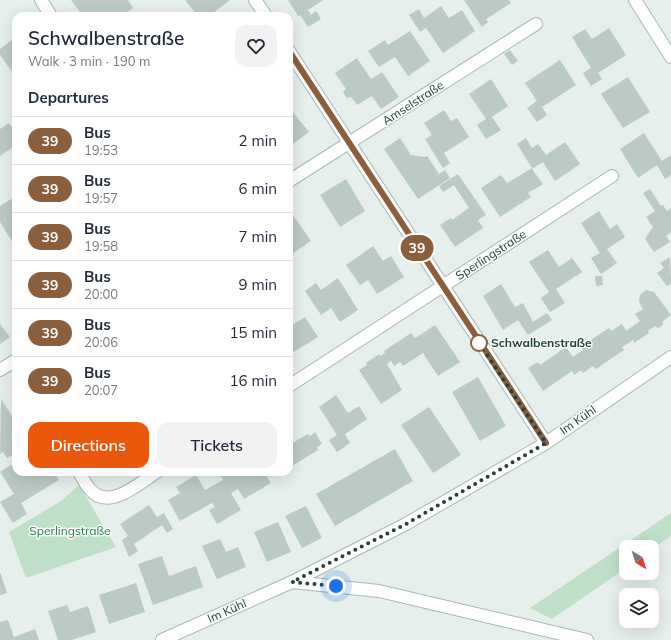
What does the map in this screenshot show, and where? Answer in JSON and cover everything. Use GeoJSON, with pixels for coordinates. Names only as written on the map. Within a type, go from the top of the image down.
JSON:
{"type":"FeatureCollection","features":[{"type":"Feature","properties":{"kind":"street"},"geometry":{"type":"LineString","coordinates":[[41,0],[48,12]]}},
{"type":"Feature","properties":{"kind":"street"},"geometry":{"type":"LineString","coordinates":[[255,0],[263,12]]}},
{"type":"Feature","properties":{"kind":"street"},"geometry":{"type":"LineString","coordinates":[[635,0],[671,58]]}},
{"type":"Feature","properties":{"kind":"street","name":"Amselstraße"},"geometry":{"type":"LineString","coordinates":[[293,178],[349,143],[376,128],[536,24]]}},
{"type":"Feature","properties":{"kind":"street"},"geometry":{"type":"LineString","coordinates":[[293,57],[546,443]]}},
{"type":"Feature","properties":{"kind":"street","name":"Sperlingstraße"},"geometry":{"type":"LineString","coordinates":[[293,383],[612,176]]}},
{"type":"Feature","properties":{"kind":"street","name":"Im Kühl"},"geometry":{"type":"LineString","coordinates":[[162,640],[292,582],[406,524],[546,443],[671,357]]}},
{"type":"Feature","properties":{"kind":"street"},"geometry":{"type":"LineString","coordinates":[[0,370],[12,365]]}},
{"type":"Feature","properties":{"kind":"street"},"geometry":{"type":"LineString","coordinates":[[81,476],[90,490],[103,497],[119,497],[151,476]]}},
{"type":"Feature","properties":{"kind":"street","name":"Im Kühl"},"geometry":{"type":"LineString","coordinates":[[292,582],[379,591],[587,640]]}},
{"type":"Feature","properties":{"kind":"green space","name":"Sperlingstraße"},"geometry":{"type":"Polygon","coordinates":[[[79,485],[116,547],[26,578],[9,532],[61,501],[79,485]]]}},
{"type":"Feature","properties":{"kind":"green space"},"geometry":{"type":"Polygon","coordinates":[[[671,513],[671,536],[659,544],[659,540],[631,540],[671,513]]]}},
{"type":"Feature","properties":{"kind":"green space"},"geometry":{"type":"Polygon","coordinates":[[[619,548],[619,573],[552,619],[530,608],[619,548]]]}},
{"type":"Feature","properties":{"kind":"building"},"geometry":{"type":"Polygon","coordinates":[[[71,0],[128,0],[133,8],[128,12],[80,12],[71,0]]]}},
{"type":"Feature","properties":{"kind":"building"},"geometry":{"type":"Polygon","coordinates":[[[185,0],[230,0],[214,12],[195,12],[185,0]]]}},
{"type":"Feature","properties":{"kind":"building"},"geometry":{"type":"Polygon","coordinates":[[[288,0],[323,0],[308,10],[311,15],[316,11],[321,19],[308,27],[300,15],[298,16],[288,0]]]}},
{"type":"Feature","properties":{"kind":"building"},"geometry":{"type":"Polygon","coordinates":[[[464,0],[509,0],[511,3],[486,19],[488,22],[482,27],[464,0]]]}},
{"type":"Feature","properties":{"kind":"building"},"geometry":{"type":"Polygon","coordinates":[[[441,6],[449,18],[462,10],[475,31],[443,53],[426,28],[420,32],[409,15],[419,9],[424,18],[441,6]]]}},
{"type":"Feature","properties":{"kind":"building"},"geometry":{"type":"Polygon","coordinates":[[[609,28],[626,55],[598,73],[602,79],[591,86],[583,73],[591,68],[572,37],[585,29],[592,39],[609,28]]]}},
{"type":"Feature","properties":{"kind":"building"},"geometry":{"type":"Polygon","coordinates":[[[410,31],[430,61],[408,76],[395,57],[379,67],[368,51],[385,40],[388,45],[410,31]]]}},
{"type":"Feature","properties":{"kind":"building"},"geometry":{"type":"Polygon","coordinates":[[[12,40],[12,72],[0,55],[0,49],[12,40]]]}},
{"type":"Feature","properties":{"kind":"building"},"geometry":{"type":"Polygon","coordinates":[[[510,50],[518,61],[512,65],[504,54],[510,50]]]}},
{"type":"Feature","properties":{"kind":"building"},"geometry":{"type":"Polygon","coordinates":[[[357,58],[371,79],[382,72],[399,97],[381,109],[372,96],[357,105],[351,97],[347,98],[343,92],[346,89],[335,73],[357,58]]]}},
{"type":"Feature","properties":{"kind":"building"},"geometry":{"type":"Polygon","coordinates":[[[560,60],[576,85],[542,107],[547,115],[537,122],[527,108],[537,101],[525,83],[560,60]]]}},
{"type":"Feature","properties":{"kind":"building"},"geometry":{"type":"Polygon","coordinates":[[[628,77],[650,112],[623,128],[601,94],[628,77]]]}},
{"type":"Feature","properties":{"kind":"building"},"geometry":{"type":"Polygon","coordinates":[[[491,79],[508,106],[492,117],[501,130],[486,139],[477,125],[486,119],[469,94],[491,79]]]}},
{"type":"Feature","properties":{"kind":"building"},"geometry":{"type":"Polygon","coordinates":[[[444,110],[451,121],[457,118],[469,137],[444,153],[450,163],[443,168],[425,139],[432,135],[424,123],[444,110]]]}},
{"type":"Feature","properties":{"kind":"building"},"geometry":{"type":"Polygon","coordinates":[[[293,112],[309,132],[293,144],[293,112]]]}},
{"type":"Feature","properties":{"kind":"building"},"geometry":{"type":"Polygon","coordinates":[[[9,123],[12,127],[12,148],[0,156],[0,129],[9,123]]]}},
{"type":"Feature","properties":{"kind":"building"},"geometry":{"type":"Polygon","coordinates":[[[644,133],[662,161],[671,155],[671,175],[665,179],[657,165],[638,178],[620,149],[644,133]]]}},
{"type":"Feature","properties":{"kind":"building"},"geometry":{"type":"Polygon","coordinates":[[[400,138],[411,155],[427,156],[439,174],[445,170],[450,178],[418,199],[384,149],[400,138]]]}},
{"type":"Feature","properties":{"kind":"building"},"geometry":{"type":"Polygon","coordinates":[[[526,138],[532,148],[538,144],[546,155],[565,142],[580,164],[555,181],[543,162],[532,169],[543,184],[528,193],[531,197],[500,217],[481,188],[501,175],[507,183],[532,168],[517,144],[526,138]]]}},
{"type":"Feature","properties":{"kind":"building"},"geometry":{"type":"Polygon","coordinates":[[[458,174],[486,215],[478,220],[483,228],[455,247],[440,225],[451,218],[452,220],[469,208],[454,185],[443,192],[439,186],[458,174]]]}},
{"type":"Feature","properties":{"kind":"building"},"geometry":{"type":"Polygon","coordinates":[[[346,179],[365,211],[340,227],[320,195],[346,179]]]}},
{"type":"Feature","properties":{"kind":"building"},"geometry":{"type":"Polygon","coordinates":[[[650,189],[661,206],[663,205],[667,211],[671,208],[671,232],[666,236],[670,242],[654,252],[645,239],[653,227],[646,217],[655,211],[643,193],[650,189]]]}},
{"type":"Feature","properties":{"kind":"building"},"geometry":{"type":"Polygon","coordinates":[[[12,198],[12,241],[0,222],[0,206],[12,198]]]}},
{"type":"Feature","properties":{"kind":"building"},"geometry":{"type":"Polygon","coordinates":[[[599,211],[610,229],[617,224],[625,237],[607,249],[617,263],[601,274],[591,258],[600,253],[581,223],[599,211]]]}},
{"type":"Feature","properties":{"kind":"building"},"geometry":{"type":"Polygon","coordinates":[[[293,215],[311,241],[293,253],[293,215]]]}},
{"type":"Feature","properties":{"kind":"building"},"geometry":{"type":"Polygon","coordinates":[[[373,246],[383,261],[391,256],[404,277],[377,294],[368,280],[360,285],[346,265],[373,246]]]}},
{"type":"Feature","properties":{"kind":"building"},"geometry":{"type":"Polygon","coordinates":[[[548,250],[559,267],[572,258],[582,272],[556,289],[565,303],[550,312],[541,298],[549,292],[529,262],[548,250]]]}},
{"type":"Feature","properties":{"kind":"building"},"geometry":{"type":"Polygon","coordinates":[[[670,257],[671,284],[667,286],[657,273],[664,268],[660,263],[670,257]]]}},
{"type":"Feature","properties":{"kind":"building"},"geometry":{"type":"Polygon","coordinates":[[[595,276],[602,276],[603,285],[596,286],[595,276]]]}},
{"type":"Feature","properties":{"kind":"building"},"geometry":{"type":"Polygon","coordinates":[[[338,278],[358,310],[340,322],[331,308],[321,315],[305,291],[316,283],[321,290],[338,278]]]}},
{"type":"Feature","properties":{"kind":"building"},"geometry":{"type":"Polygon","coordinates":[[[501,284],[515,307],[523,303],[533,322],[547,313],[552,320],[528,335],[518,320],[503,330],[483,296],[501,284]]]}},
{"type":"Feature","properties":{"kind":"building"},"geometry":{"type":"Polygon","coordinates":[[[646,290],[654,292],[671,315],[663,321],[663,325],[658,328],[655,326],[648,331],[649,333],[634,343],[633,340],[622,347],[624,350],[596,369],[593,366],[583,373],[581,370],[574,375],[572,371],[543,391],[528,368],[538,362],[540,365],[566,347],[573,357],[583,350],[580,347],[609,328],[611,331],[622,324],[626,331],[640,321],[635,314],[643,309],[639,302],[640,295],[646,290]]]}},
{"type":"Feature","properties":{"kind":"building"},"geometry":{"type":"Polygon","coordinates":[[[305,317],[318,337],[293,352],[293,324],[305,317]]]}},
{"type":"Feature","properties":{"kind":"building"},"geometry":{"type":"Polygon","coordinates":[[[0,324],[10,337],[0,344],[0,324]]]}},
{"type":"Feature","properties":{"kind":"building"},"geometry":{"type":"Polygon","coordinates":[[[435,325],[460,362],[438,376],[423,353],[403,366],[400,362],[394,366],[391,361],[387,364],[402,390],[381,404],[359,370],[367,365],[366,363],[379,354],[380,356],[385,353],[384,351],[411,333],[415,338],[435,325]]]}},
{"type":"Feature","properties":{"kind":"building"},"geometry":{"type":"Polygon","coordinates":[[[478,377],[506,426],[480,441],[452,392],[478,377]]]}},
{"type":"Feature","properties":{"kind":"building"},"geometry":{"type":"Polygon","coordinates":[[[336,395],[348,413],[359,406],[367,419],[345,434],[350,443],[337,452],[329,440],[337,435],[319,407],[336,395]]]}},
{"type":"Feature","properties":{"kind":"building"},"geometry":{"type":"Polygon","coordinates":[[[1,399],[12,416],[12,455],[7,458],[3,452],[0,454],[1,399]]]}},
{"type":"Feature","properties":{"kind":"building"},"geometry":{"type":"Polygon","coordinates":[[[429,407],[461,455],[433,473],[401,425],[429,407]]]}},
{"type":"Feature","properties":{"kind":"building"},"geometry":{"type":"Polygon","coordinates":[[[315,432],[322,444],[317,447],[318,450],[293,466],[293,443],[308,434],[310,436],[315,432]]]}},
{"type":"Feature","properties":{"kind":"building"},"geometry":{"type":"Polygon","coordinates":[[[395,449],[413,481],[335,526],[316,494],[395,449]]]}},
{"type":"Feature","properties":{"kind":"building"},"geometry":{"type":"Polygon","coordinates":[[[12,464],[12,476],[56,476],[59,480],[21,503],[27,514],[13,523],[0,502],[14,494],[0,472],[12,464]]]}},
{"type":"Feature","properties":{"kind":"building"},"geometry":{"type":"Polygon","coordinates":[[[194,476],[197,476],[205,490],[223,480],[220,476],[267,476],[271,483],[244,499],[238,489],[231,493],[241,510],[217,524],[209,510],[215,507],[212,503],[180,521],[168,500],[180,493],[176,487],[194,476]]]}},
{"type":"Feature","properties":{"kind":"building"},"geometry":{"type":"Polygon","coordinates":[[[149,505],[157,517],[164,513],[173,529],[167,533],[162,525],[134,544],[138,551],[129,557],[122,540],[128,536],[120,524],[149,505]]]}},
{"type":"Feature","properties":{"kind":"building"},"geometry":{"type":"Polygon","coordinates":[[[306,506],[322,538],[302,548],[285,516],[306,506]]]}},
{"type":"Feature","properties":{"kind":"building"},"geometry":{"type":"Polygon","coordinates":[[[278,522],[291,552],[267,562],[254,532],[278,522]]]}},
{"type":"Feature","properties":{"kind":"building"},"geometry":{"type":"Polygon","coordinates":[[[220,539],[226,552],[238,547],[246,567],[217,579],[202,546],[220,539]]]}},
{"type":"Feature","properties":{"kind":"building"},"geometry":{"type":"Polygon","coordinates":[[[162,556],[169,576],[196,566],[203,587],[153,605],[138,564],[162,556]]]}},
{"type":"Feature","properties":{"kind":"building"},"geometry":{"type":"Polygon","coordinates":[[[0,572],[7,593],[0,595],[0,572]]]}},
{"type":"Feature","properties":{"kind":"building"},"geometry":{"type":"Polygon","coordinates":[[[136,583],[145,612],[109,624],[99,595],[136,583]]]}},
{"type":"Feature","properties":{"kind":"building"},"geometry":{"type":"Polygon","coordinates":[[[67,605],[70,612],[88,606],[96,632],[72,640],[58,640],[48,611],[67,605]]]}},
{"type":"Feature","properties":{"kind":"building"},"geometry":{"type":"Polygon","coordinates":[[[8,620],[14,637],[35,629],[39,640],[0,640],[0,622],[8,620]]]}},
{"type":"Feature","properties":{"kind":"bus line","name":"39"},"geometry":{"type":"LineString","coordinates":[[293,57],[546,443]]}},
{"type":"Feature","properties":{"kind":"place","name":"Schwalbenstraße"},"geometry":{"type":"Point","coordinates":[479,343]}},
{"type":"Feature","properties":{"kind":"route"},"geometry":{"type":"LineString","coordinates":[[336,586],[292,582],[406,524],[546,443],[479,343]]}}]}
